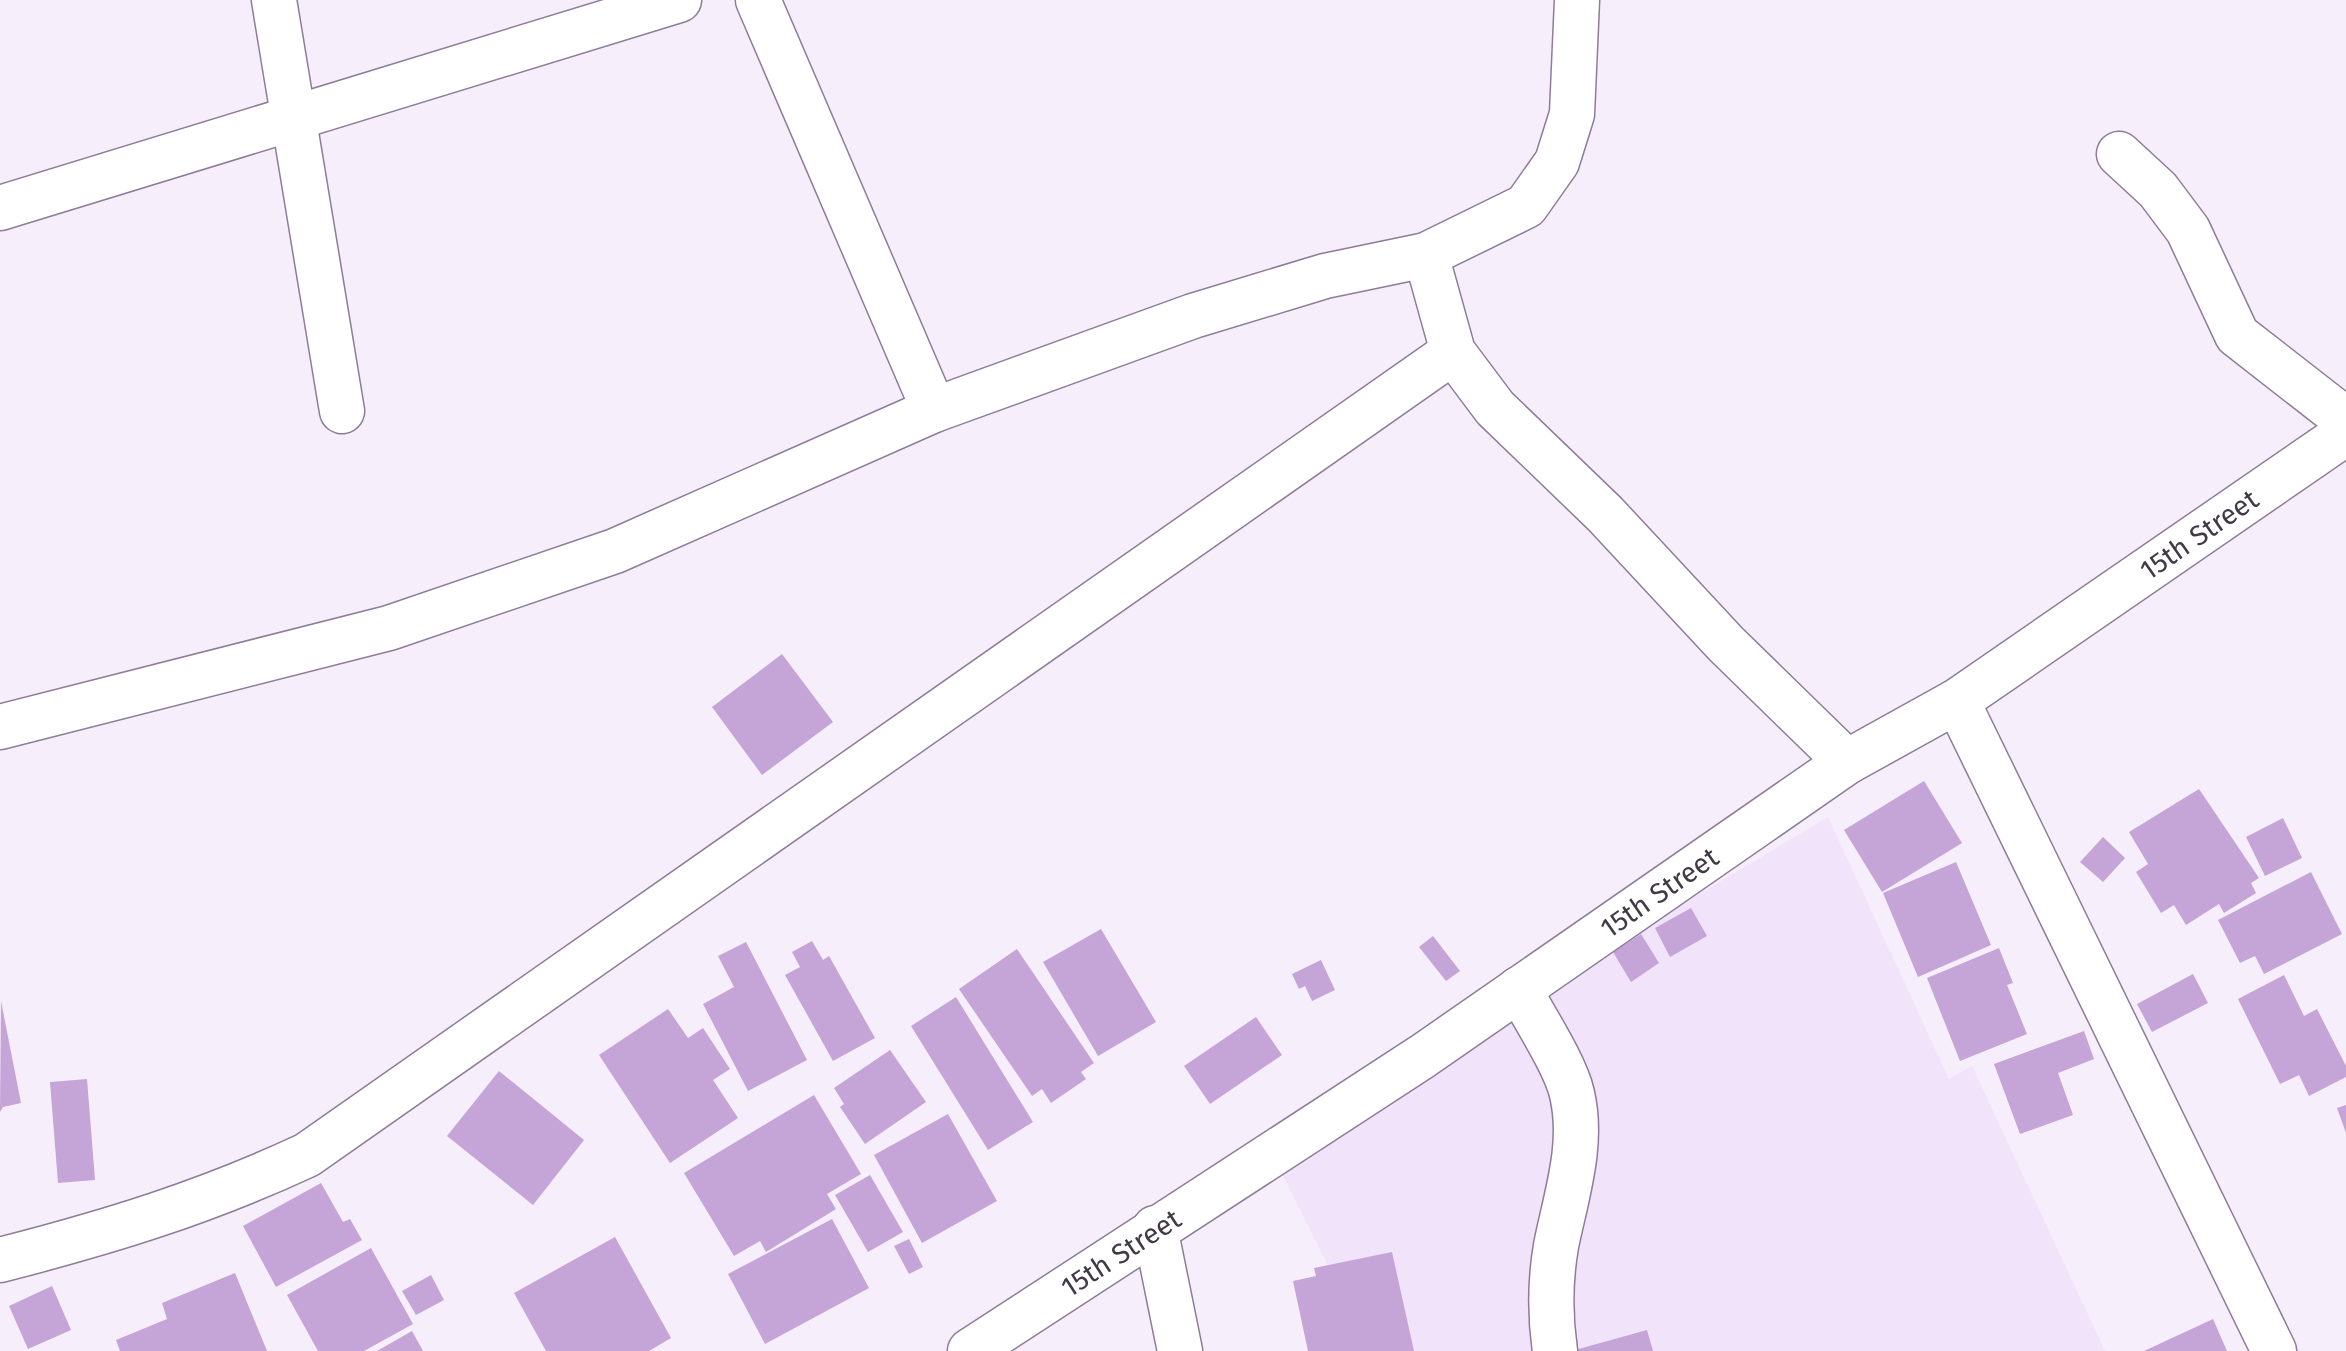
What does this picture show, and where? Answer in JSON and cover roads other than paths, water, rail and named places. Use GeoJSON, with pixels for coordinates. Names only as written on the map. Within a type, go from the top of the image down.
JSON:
{"type":"FeatureCollection","features":[{"type":"Feature","properties":{"kind":"street"},"geometry":{"type":"LineString","coordinates":[[274,0],[342,411]]}},
{"type":"Feature","properties":{"kind":"street"},"geometry":{"type":"LineString","coordinates":[[758,0],[934,410]]}},
{"type":"Feature","properties":{"kind":"street"},"geometry":{"type":"LineString","coordinates":[[0,727],[389,628],[615,551],[934,410],[1256,294],[1426,255],[1526,206],[1557,162],[1572,114],[1577,0]]}},
{"type":"Feature","properties":{"kind":"street"},"geometry":{"type":"LineString","coordinates":[[0,208],[669,1]]}},
{"type":"Feature","properties":{"kind":"street"},"geometry":{"type":"LineString","coordinates":[[2119,154],[2158,190],[2188,230],[2237,335],[2346,420]]}},
{"type":"Feature","properties":{"kind":"street"},"geometry":{"type":"LineString","coordinates":[[1426,255],[1453,352],[1495,408],[1605,514],[1726,644],[1847,762]]}},
{"type":"Feature","properties":{"kind":"street"},"geometry":{"type":"LineString","coordinates":[[0,1260],[122,1229],[223,1194],[307,1155],[1453,352]]}},
{"type":"Feature","properties":{"kind":"street","name":"15th Street"},"geometry":{"type":"LineString","coordinates":[[970,1351],[1155,1228],[1259,1164],[1847,762],[1957,701],[2346,433]]}},
{"type":"Feature","properties":{"kind":"street"},"geometry":{"type":"LineString","coordinates":[[1957,701],[2274,1351]]}},
{"type":"Feature","properties":{"kind":"street"},"geometry":{"type":"LineString","coordinates":[[1519,989],[1572,1091],[1576,1120],[1577,1147],[1556,1251],[1550,1319],[1555,1351]]}},
{"type":"Feature","properties":{"kind":"street"},"geometry":{"type":"LineString","coordinates":[[1155,1228],[1180,1351]]}}]}
